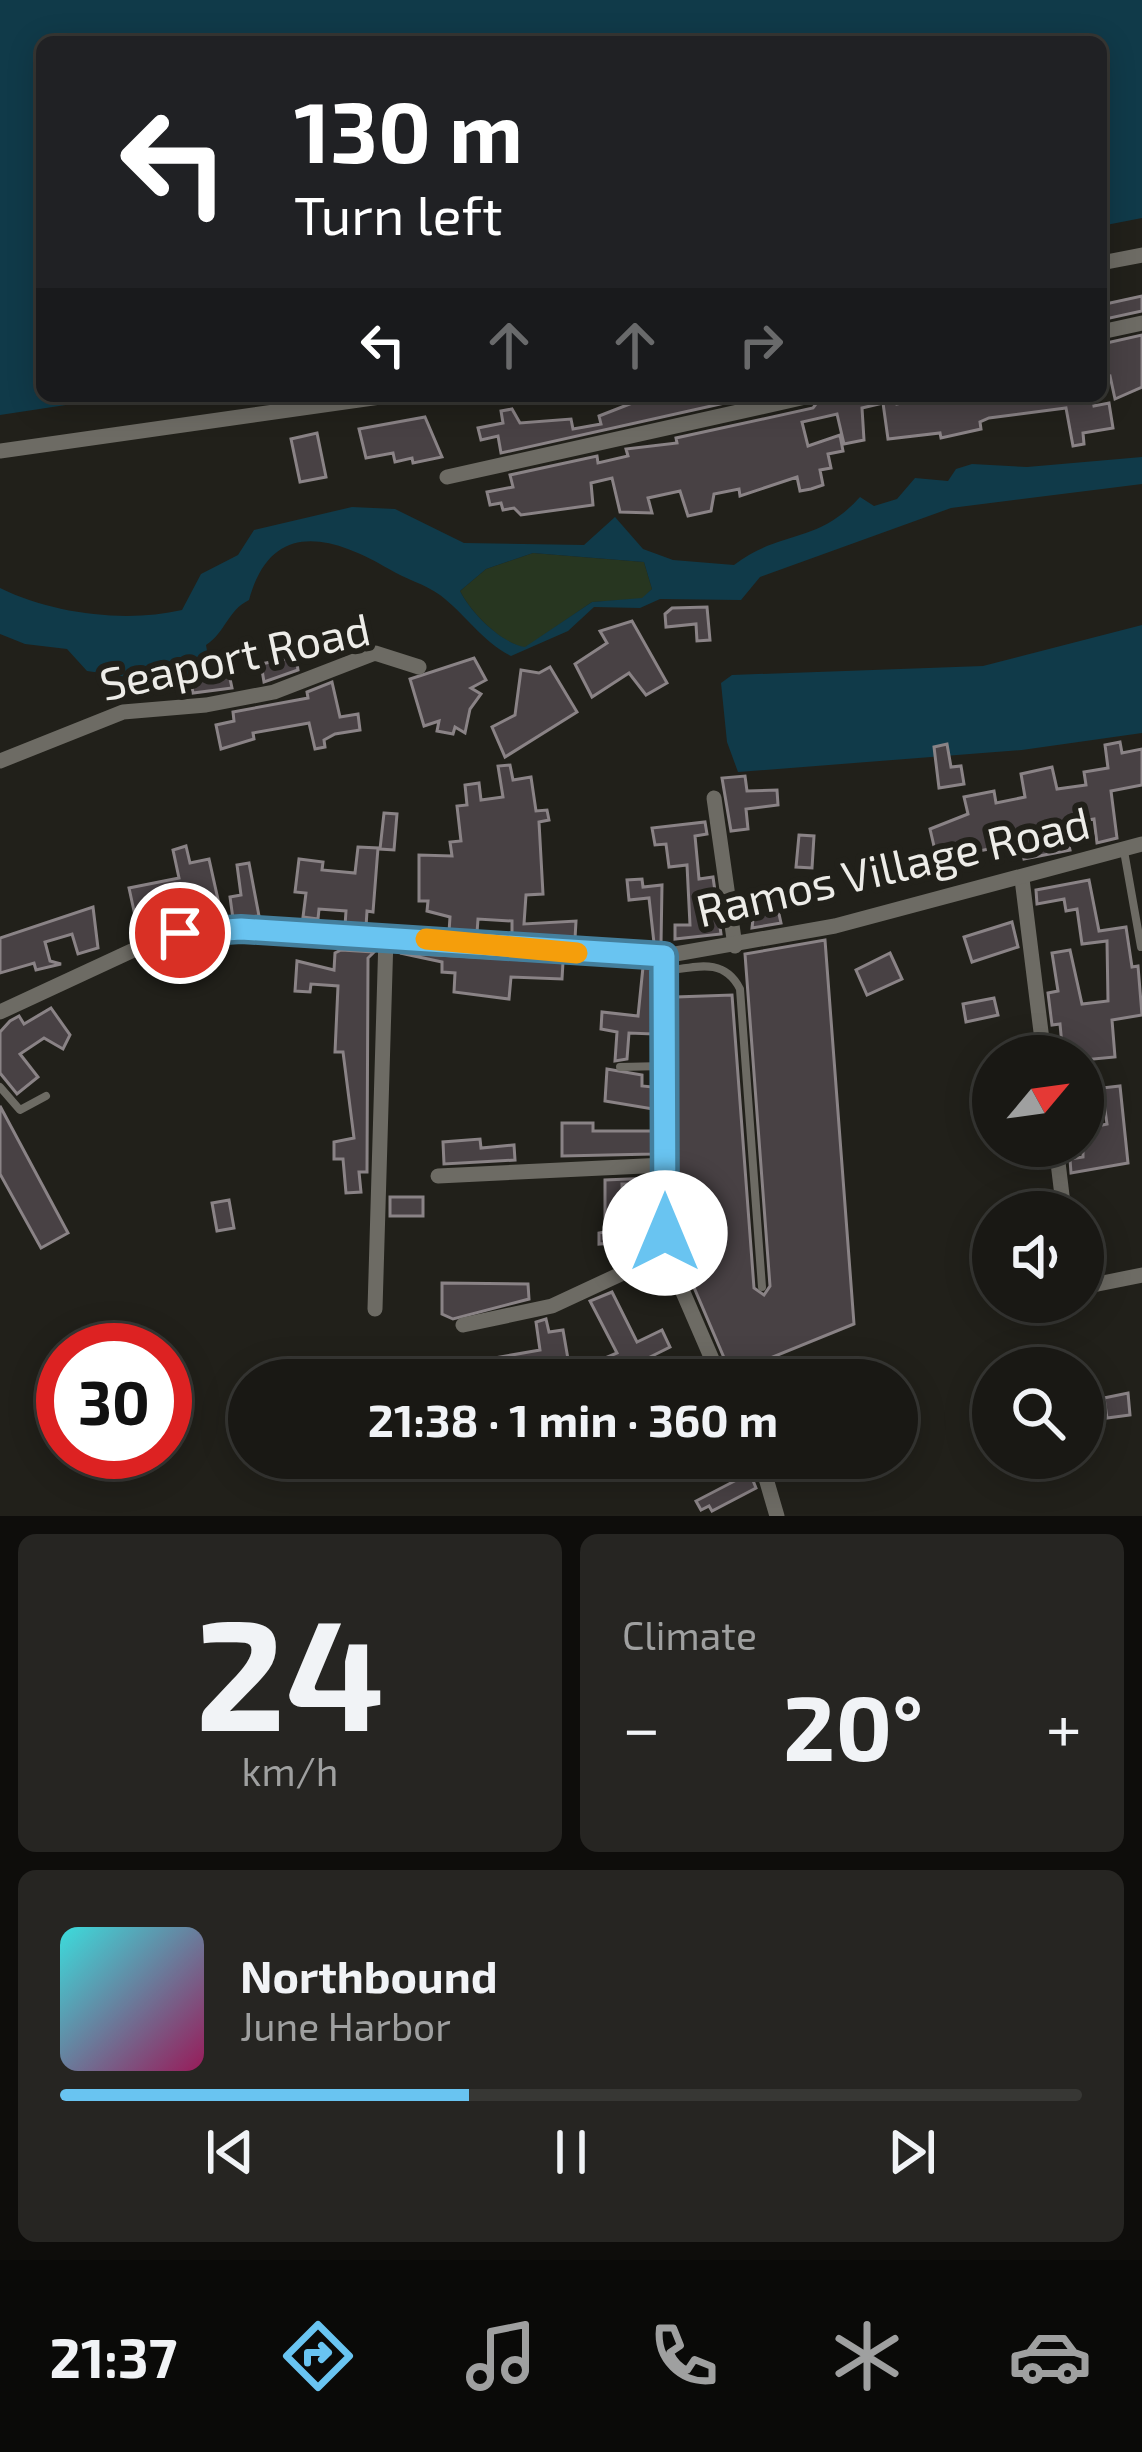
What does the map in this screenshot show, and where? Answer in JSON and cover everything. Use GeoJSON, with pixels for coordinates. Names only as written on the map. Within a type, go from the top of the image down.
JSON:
{"type":"FeatureCollection","features":[{"type":"Feature","properties":{"kind":"street"},"geometry":{"type":"LineString","coordinates":[[1107,262],[1142,255]]}},
{"type":"Feature","properties":{"kind":"street"},"geometry":{"type":"LineString","coordinates":[[1107,331],[1142,323]]}},
{"type":"Feature","properties":{"kind":"street"},"geometry":{"type":"LineString","coordinates":[[0,451],[345,402]]}},
{"type":"Feature","properties":{"kind":"street"},"geometry":{"type":"LineString","coordinates":[[447,477],[783,402]]}},
{"type":"Feature","properties":{"kind":"street","name":"Seaport Road"},"geometry":{"type":"LineString","coordinates":[[0,761],[123,712],[206,706],[274,692],[364,656],[385,654],[419,667]]}},
{"type":"Feature","properties":{"kind":"street"},"geometry":{"type":"LineString","coordinates":[[714,798],[735,946]]}},
{"type":"Feature","properties":{"kind":"street","name":"Ramos Village Road"},"geometry":{"type":"LineString","coordinates":[[712,1359],[666,1253],[664,963],[1022,879],[1142,844]]}},
{"type":"Feature","properties":{"kind":"street"},"geometry":{"type":"LineString","coordinates":[[1022,879],[1041,1035]]}},
{"type":"Feature","properties":{"kind":"street"},"geometry":{"type":"LineString","coordinates":[[0,1012],[77,972],[180,933],[241,929],[664,963]]}},
{"type":"Feature","properties":{"kind":"street"},"geometry":{"type":"LineString","coordinates":[[375,1309],[386,938]]}},
{"type":"Feature","properties":{"kind":"street"},"geometry":{"type":"LineString","coordinates":[[438,1176],[665,1166]]}},
{"type":"Feature","properties":{"kind":"street"},"geometry":{"type":"LineString","coordinates":[[463,1325],[552,1306],[666,1253]]}},
{"type":"Feature","properties":{"kind":"street"},"geometry":{"type":"LineString","coordinates":[[1104,1283],[1142,1275]]}},
{"type":"Feature","properties":{"kind":"street"},"geometry":{"type":"LineString","coordinates":[[767,1479],[778,1516]]}},
{"type":"Feature","properties":{"kind":"lane"},"geometry":{"type":"LineString","coordinates":[[1124,849],[1141,947]]}},
{"type":"Feature","properties":{"kind":"lane"},"geometry":{"type":"LineString","coordinates":[[664,963],[718,966],[733,974],[740,988],[762,1287]]}},
{"type":"Feature","properties":{"kind":"lane"},"geometry":{"type":"LineString","coordinates":[[620,1067],[665,1066]]}},
{"type":"Feature","properties":{"kind":"lane"},"geometry":{"type":"LineString","coordinates":[[0,1087],[20,1110],[46,1096]]}},
{"type":"Feature","properties":{"kind":"green space"},"geometry":{"type":"Polygon","coordinates":[[[533,553],[644,562],[652,589],[642,599],[592,602],[525,648],[488,626],[460,591],[486,569],[533,553]]]}},
{"type":"Feature","properties":{"kind":"water"},"geometry":{"type":"Polygon","coordinates":[[[0,0],[1142,0],[1142,218],[1107,225],[1107,36],[36,36],[36,402],[86,402],[0,415],[0,0]]]}},
{"type":"Feature","properties":{"kind":"water"},"geometry":{"type":"Polygon","coordinates":[[[1142,457],[1142,484],[951,508],[760,577],[741,600],[660,599],[640,608],[594,607],[568,631],[511,656],[434,591],[346,548],[306,541],[272,556],[249,600],[206,645],[209,662],[185,677],[152,679],[87,671],[67,649],[25,644],[0,634],[0,588],[90,614],[137,616],[182,610],[201,574],[238,555],[254,530],[352,507],[395,509],[464,543],[584,545],[615,517],[643,549],[673,560],[734,565],[767,546],[829,523],[860,497],[874,506],[897,499],[915,478],[948,481],[956,469],[972,464],[1027,467],[1142,457]],[[533,553],[486,569],[460,591],[488,626],[525,647],[592,602],[642,598],[652,589],[644,562],[533,553]]]}},
{"type":"Feature","properties":{"kind":"water"},"geometry":{"type":"Polygon","coordinates":[[[1142,625],[1142,733],[1022,750],[738,772],[727,742],[721,683],[732,675],[983,666],[1142,625]]]}},
{"type":"Feature","properties":{"kind":"building"},"geometry":{"type":"Polygon","coordinates":[[[1142,296],[1142,311],[1107,319],[1107,304],[1142,296]]]}},
{"type":"Feature","properties":{"kind":"building"},"geometry":{"type":"Polygon","coordinates":[[[1142,335],[1142,387],[1115,399],[1107,376],[1107,343],[1142,335]]]}},
{"type":"Feature","properties":{"kind":"building"},"geometry":{"type":"Polygon","coordinates":[[[635,402],[729,402],[501,453],[498,436],[481,440],[478,428],[503,423],[501,411],[512,409],[520,423],[571,419],[573,429],[601,424],[599,416],[635,402]]]}},
{"type":"Feature","properties":{"kind":"building"},"geometry":{"type":"Polygon","coordinates":[[[818,402],[1109,403],[1113,428],[1083,433],[1084,444],[1073,446],[1066,408],[989,418],[980,422],[981,429],[941,438],[940,433],[888,439],[883,403],[862,408],[864,440],[844,444],[837,414],[802,422],[808,446],[840,435],[843,451],[828,454],[831,468],[820,470],[823,485],[811,489],[800,491],[797,477],[740,496],[739,489],[714,494],[711,511],[688,516],[680,491],[648,498],[652,513],[620,512],[612,478],[591,483],[593,505],[521,515],[514,508],[503,510],[501,503],[490,505],[487,492],[513,487],[510,475],[597,456],[598,463],[628,456],[626,449],[677,443],[676,438],[813,408],[818,402]]]}},
{"type":"Feature","properties":{"kind":"building"},"geometry":{"type":"Polygon","coordinates":[[[425,417],[442,457],[413,463],[412,458],[395,462],[393,453],[366,458],[359,429],[425,417]]]}},
{"type":"Feature","properties":{"kind":"building"},"geometry":{"type":"Polygon","coordinates":[[[317,433],[326,477],[300,482],[291,439],[317,433]]]}},
{"type":"Feature","properties":{"kind":"building"},"geometry":{"type":"Polygon","coordinates":[[[707,607],[710,640],[697,641],[696,624],[666,627],[665,614],[672,608],[707,607]]]}},
{"type":"Feature","properties":{"kind":"building"},"geometry":{"type":"Polygon","coordinates":[[[632,621],[667,683],[646,695],[629,673],[592,697],[575,664],[607,643],[600,631],[632,621]]]}},
{"type":"Feature","properties":{"kind":"building"},"geometry":{"type":"Polygon","coordinates":[[[296,657],[298,670],[264,682],[261,664],[296,657]]]}},
{"type":"Feature","properties":{"kind":"building"},"geometry":{"type":"Polygon","coordinates":[[[474,658],[486,680],[471,688],[481,694],[470,709],[465,733],[455,727],[453,734],[437,731],[439,721],[424,726],[410,679],[474,658]]]}},
{"type":"Feature","properties":{"kind":"building"},"geometry":{"type":"Polygon","coordinates":[[[550,667],[577,712],[505,757],[492,727],[515,715],[521,670],[539,673],[550,667]]]}},
{"type":"Feature","properties":{"kind":"building"},"geometry":{"type":"Polygon","coordinates":[[[201,674],[202,679],[229,674],[232,688],[193,693],[190,677],[201,674]]]}},
{"type":"Feature","properties":{"kind":"building"},"geometry":{"type":"Polygon","coordinates":[[[332,682],[340,717],[358,714],[360,730],[335,734],[324,740],[325,747],[315,749],[309,723],[253,733],[254,739],[221,749],[216,725],[234,721],[233,712],[308,698],[307,692],[332,682]]]}},
{"type":"Feature","properties":{"kind":"building"},"geometry":{"type":"Polygon","coordinates":[[[1120,742],[1122,753],[1142,749],[1142,785],[1111,791],[1117,838],[1097,843],[1094,819],[1064,824],[1070,850],[1024,859],[1021,843],[937,859],[930,829],[968,814],[964,797],[994,791],[996,803],[1025,797],[1021,774],[1052,767],[1057,789],[1086,785],[1084,772],[1108,768],[1105,745],[1120,742]]]}},
{"type":"Feature","properties":{"kind":"building"},"geometry":{"type":"Polygon","coordinates":[[[947,744],[951,767],[961,766],[964,784],[939,788],[934,747],[947,744]]]}},
{"type":"Feature","properties":{"kind":"building"},"geometry":{"type":"Polygon","coordinates":[[[510,765],[513,780],[531,777],[536,811],[547,810],[549,820],[539,822],[543,894],[526,895],[524,924],[576,921],[575,939],[512,935],[512,921],[478,919],[477,933],[449,932],[450,917],[427,911],[428,901],[419,901],[419,855],[452,856],[450,842],[461,841],[457,806],[467,805],[465,785],[479,783],[481,800],[503,797],[498,766],[510,765]]]}},
{"type":"Feature","properties":{"kind":"building"},"geometry":{"type":"Polygon","coordinates":[[[745,776],[747,791],[777,790],[778,805],[746,809],[748,829],[731,831],[722,778],[745,776]]]}},
{"type":"Feature","properties":{"kind":"building"},"geometry":{"type":"Polygon","coordinates":[[[384,813],[397,814],[394,850],[380,849],[384,813]]]}},
{"type":"Feature","properties":{"kind":"building"},"geometry":{"type":"Polygon","coordinates":[[[705,822],[707,834],[695,836],[699,879],[713,877],[721,934],[675,939],[675,925],[690,925],[687,865],[669,867],[666,844],[655,845],[652,828],[705,822]]]}},
{"type":"Feature","properties":{"kind":"building"},"geometry":{"type":"Polygon","coordinates":[[[799,835],[814,836],[812,868],[796,867],[799,835]]]}},
{"type":"Feature","properties":{"kind":"building"},"geometry":{"type":"Polygon","coordinates":[[[186,846],[190,863],[209,859],[219,904],[207,907],[204,895],[169,903],[174,925],[139,934],[129,888],[179,878],[173,850],[186,846]]]}},
{"type":"Feature","properties":{"kind":"building"},"geometry":{"type":"Polygon","coordinates":[[[358,847],[378,848],[373,912],[367,911],[366,927],[345,926],[346,911],[319,909],[318,919],[303,917],[306,893],[295,892],[299,859],[323,862],[322,870],[355,873],[358,847]]]}},
{"type":"Feature","properties":{"kind":"building"},"geometry":{"type":"Polygon","coordinates":[[[249,863],[259,916],[233,919],[230,897],[241,895],[237,865],[249,863]]]}},
{"type":"Feature","properties":{"kind":"building"},"geometry":{"type":"Polygon","coordinates":[[[642,879],[643,887],[662,885],[661,944],[654,943],[649,898],[629,900],[627,880],[642,879]]]}},
{"type":"Feature","properties":{"kind":"building"},"geometry":{"type":"Polygon","coordinates":[[[1089,880],[1099,931],[1126,927],[1132,967],[1138,966],[1142,1015],[1112,1020],[1115,1057],[1104,1058],[1104,1035],[1061,1035],[1060,1024],[1052,1025],[1048,993],[1058,991],[1052,953],[1070,950],[1082,1004],[1108,1001],[1107,941],[1082,944],[1077,909],[1066,911],[1064,899],[1037,904],[1036,890],[1089,880]]]}},
{"type":"Feature","properties":{"kind":"building"},"geometry":{"type":"Polygon","coordinates":[[[777,905],[781,923],[752,928],[754,910],[777,905]]]}},
{"type":"Feature","properties":{"kind":"building"},"geometry":{"type":"Polygon","coordinates":[[[93,907],[98,948],[78,954],[72,934],[45,942],[50,961],[61,964],[36,970],[34,963],[0,973],[0,938],[93,907]]]}},
{"type":"Feature","properties":{"kind":"building"},"geometry":{"type":"Polygon","coordinates":[[[1012,922],[1018,947],[972,962],[964,937],[1012,922]]]}},
{"type":"Feature","properties":{"kind":"building"},"geometry":{"type":"Polygon","coordinates":[[[825,940],[854,1324],[768,1359],[725,1359],[678,1250],[676,997],[732,995],[754,1288],[764,1295],[770,1286],[745,954],[825,940]]]}},
{"type":"Feature","properties":{"kind":"building"},"geometry":{"type":"Polygon","coordinates":[[[374,952],[368,958],[367,1172],[359,1172],[361,1192],[346,1193],[343,1159],[334,1159],[334,1142],[354,1138],[343,1052],[335,1052],[338,986],[311,984],[310,992],[295,991],[297,961],[334,970],[335,953],[374,952]]]}},
{"type":"Feature","properties":{"kind":"building"},"geometry":{"type":"Polygon","coordinates":[[[400,953],[563,962],[562,979],[511,977],[509,999],[454,992],[455,973],[442,972],[442,962],[400,953]]]}},
{"type":"Feature","properties":{"kind":"building"},"geometry":{"type":"Polygon","coordinates":[[[890,953],[902,979],[867,995],[856,970],[890,953]]]}},
{"type":"Feature","properties":{"kind":"building"},"geometry":{"type":"Polygon","coordinates":[[[643,967],[652,967],[653,1034],[629,1033],[627,1059],[615,1061],[617,1032],[601,1029],[602,1012],[638,1016],[643,967]]]}},
{"type":"Feature","properties":{"kind":"building"},"geometry":{"type":"Polygon","coordinates":[[[994,998],[998,1015],[966,1022],[963,1004],[994,998]]]}},
{"type":"Feature","properties":{"kind":"building"},"geometry":{"type":"Polygon","coordinates":[[[51,1008],[70,1035],[63,1049],[44,1038],[20,1054],[38,1077],[17,1094],[0,1073],[0,1032],[19,1016],[24,1024],[51,1008]]]}},
{"type":"Feature","properties":{"kind":"building"},"geometry":{"type":"Polygon","coordinates":[[[607,1069],[642,1075],[642,1086],[653,1087],[653,1109],[605,1101],[607,1069]]]}},
{"type":"Feature","properties":{"kind":"building"},"geometry":{"type":"Polygon","coordinates":[[[1120,1086],[1128,1163],[1071,1173],[1071,1167],[1104,1167],[1104,1088],[1120,1086]]]}},
{"type":"Feature","properties":{"kind":"building"},"geometry":{"type":"Polygon","coordinates":[[[0,1106],[68,1233],[41,1248],[0,1174],[0,1106]]]}},
{"type":"Feature","properties":{"kind":"building"},"geometry":{"type":"Polygon","coordinates":[[[562,1123],[593,1123],[593,1131],[653,1131],[653,1154],[562,1156],[562,1123]]]}},
{"type":"Feature","properties":{"kind":"building"},"geometry":{"type":"Polygon","coordinates":[[[480,1139],[481,1148],[514,1145],[515,1160],[444,1164],[443,1142],[480,1139]]]}},
{"type":"Feature","properties":{"kind":"building"},"geometry":{"type":"Polygon","coordinates":[[[653,1178],[654,1184],[622,1184],[623,1209],[647,1204],[647,1240],[599,1244],[599,1233],[605,1232],[605,1180],[653,1178]]]}},
{"type":"Feature","properties":{"kind":"building"},"geometry":{"type":"Polygon","coordinates":[[[390,1197],[423,1197],[423,1216],[390,1216],[390,1197]]]}},
{"type":"Feature","properties":{"kind":"building"},"geometry":{"type":"Polygon","coordinates":[[[229,1200],[234,1228],[217,1231],[212,1203],[229,1200]]]}},
{"type":"Feature","properties":{"kind":"building"},"geometry":{"type":"Polygon","coordinates":[[[442,1283],[528,1284],[529,1299],[453,1319],[442,1314],[442,1283]]]}},
{"type":"Feature","properties":{"kind":"building"},"geometry":{"type":"Polygon","coordinates":[[[612,1292],[637,1342],[662,1330],[670,1347],[646,1359],[606,1359],[617,1353],[590,1301],[612,1292]]]}},
{"type":"Feature","properties":{"kind":"building"},"geometry":{"type":"Polygon","coordinates":[[[546,1319],[549,1332],[563,1330],[568,1359],[489,1359],[540,1350],[536,1322],[546,1319]]]}},
{"type":"Feature","properties":{"kind":"building"},"geometry":{"type":"Polygon","coordinates":[[[1128,1393],[1130,1415],[1107,1418],[1104,1398],[1128,1393]]]}},
{"type":"Feature","properties":{"kind":"building"},"geometry":{"type":"Polygon","coordinates":[[[738,1479],[752,1479],[756,1488],[712,1511],[709,1506],[701,1510],[696,1501],[738,1479]]]}},
{"type":"Feature","properties":{"kind":"slow traffic"},"geometry":{"type":"LineString","coordinates":[[426,939],[577,953]]}},
{"type":"Feature","properties":{"kind":"route"},"geometry":{"type":"LineString","coordinates":[[180,933],[241,929],[664,956],[665,1233]]}}]}
